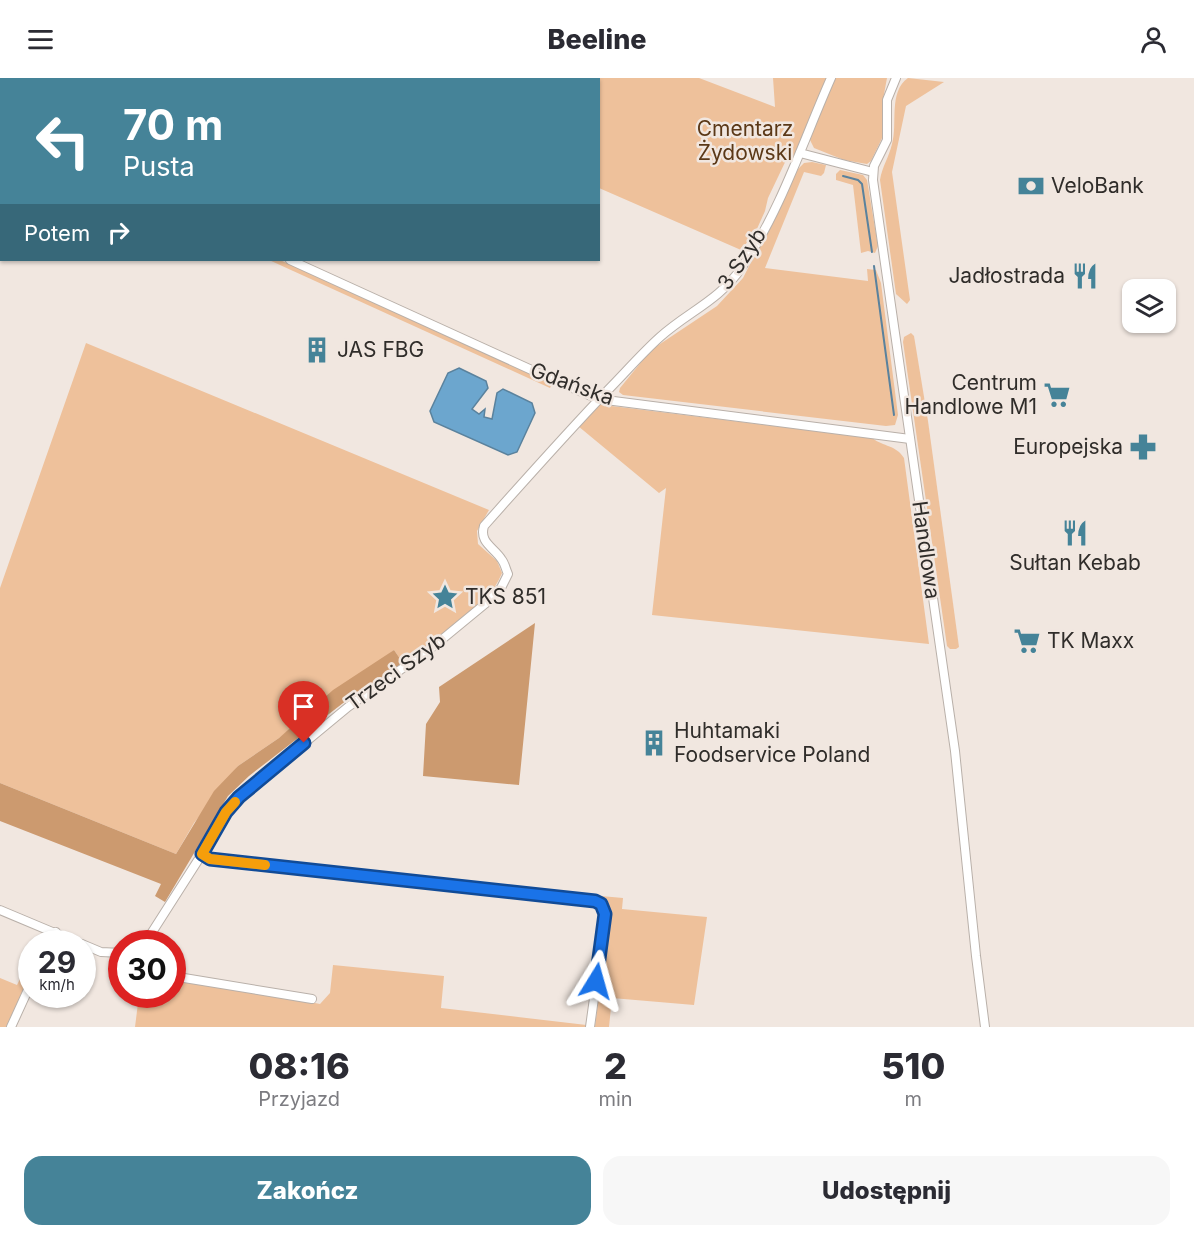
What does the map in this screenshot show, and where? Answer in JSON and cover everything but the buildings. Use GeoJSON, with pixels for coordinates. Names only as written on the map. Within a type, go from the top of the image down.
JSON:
{"type":"FeatureCollection","features":[{"type":"Feature","properties":{"kind":"street","name":"3 Szyb"},"geometry":{"type":"LineString","coordinates":[[598,399],[661,336],[717,296],[743,266],[800,153],[831,78]]}},
{"type":"Feature","properties":{"kind":"street","name":"Handlowa"},"geometry":{"type":"LineString","coordinates":[[896,78],[888,100],[886,140],[873,172],[878,223],[955,751],[985,1027]]}},
{"type":"Feature","properties":{"kind":"street"},"geometry":{"type":"LineString","coordinates":[[800,153],[873,172]]}},
{"type":"Feature","properties":{"kind":"street","name":"Gdańska"},"geometry":{"type":"LineString","coordinates":[[292,261],[598,399],[910,439]]}},
{"type":"Feature","properties":{"kind":"street","name":"Trzeci Szyb"},"geometry":{"type":"LineString","coordinates":[[153,930],[226,812],[239,797],[348,707],[434,646],[501,588],[508,574],[503,560],[485,542],[482,534],[484,526],[598,399]]}},
{"type":"Feature","properties":{"kind":"street"},"geometry":{"type":"LineString","coordinates":[[202,854],[210,859],[590,900],[601,904],[605,919],[590,1027]]}},
{"type":"Feature","properties":{"kind":"street"},"geometry":{"type":"LineString","coordinates":[[0,910],[51,930]]}},
{"type":"Feature","properties":{"kind":"street"},"geometry":{"type":"LineString","coordinates":[[186,978],[312,999]]}},
{"type":"Feature","properties":{"kind":"street"},"geometry":{"type":"LineString","coordinates":[[11,1027],[20,1008]]}},
{"type":"Feature","properties":{"kind":"green space","name":"Cmentarz Żydowski"},"geometry":{"type":"Polygon","coordinates":[[[600,78],[699,78],[775,107],[773,78],[887,78],[882,105],[884,134],[871,161],[867,164],[844,160],[814,148],[810,140],[817,121],[809,119],[794,157],[788,156],[768,198],[756,231],[741,250],[600,188],[600,78]]]}},
{"type":"Feature","properties":{"kind":"green space"},"geometry":{"type":"Polygon","coordinates":[[[908,78],[944,82],[906,106],[892,172],[910,300],[907,304],[896,294],[880,180],[894,136],[898,91],[908,78]]]}},
{"type":"Feature","properties":{"kind":"green space"},"geometry":{"type":"Polygon","coordinates":[[[804,163],[826,165],[824,173],[821,176],[804,172],[765,268],[868,281],[867,269],[876,270],[881,283],[898,415],[895,425],[886,426],[623,395],[619,392],[651,350],[717,306],[743,278],[798,169],[804,163]]]}},
{"type":"Feature","properties":{"kind":"green space"},"geometry":{"type":"Polygon","coordinates":[[[840,170],[863,175],[867,180],[878,246],[875,253],[868,251],[861,253],[853,185],[836,180],[836,174],[840,170]]]}},
{"type":"Feature","properties":{"kind":"green space"},"geometry":{"type":"Polygon","coordinates":[[[271,261],[282,261],[552,384],[550,388],[271,261]]]}},
{"type":"Feature","properties":{"kind":"green space"},"geometry":{"type":"Polygon","coordinates":[[[911,333],[914,336],[928,421],[959,647],[956,649],[950,649],[947,646],[903,342],[904,337],[911,333]]]}},
{"type":"Feature","properties":{"kind":"green space"},"geometry":{"type":"Polygon","coordinates":[[[86,343],[489,510],[477,531],[478,544],[497,561],[502,573],[484,601],[459,624],[403,663],[394,650],[279,738],[238,766],[194,823],[176,854],[0,783],[0,588],[86,343]]]}},
{"type":"Feature","properties":{"kind":"green space"},"geometry":{"type":"Polygon","coordinates":[[[595,404],[872,438],[894,448],[904,458],[929,644],[652,615],[666,488],[659,493],[578,426],[595,404]]]}},
{"type":"Feature","properties":{"kind":"green space"},"geometry":{"type":"Polygon","coordinates":[[[601,896],[623,898],[622,909],[707,917],[694,1005],[612,998],[609,1027],[135,1027],[137,1008],[186,1008],[186,982],[259,992],[320,1004],[330,993],[333,965],[444,976],[441,1008],[595,1026],[610,909],[601,896]]]}},
{"type":"Feature","properties":{"kind":"green space"},"geometry":{"type":"Polygon","coordinates":[[[0,978],[17,985],[18,983],[18,1008],[24,1008],[16,1027],[0,1027],[0,978]]]}},
{"type":"Feature","properties":{"kind":"shaded area"},"geometry":{"type":"Polygon","coordinates":[[[535,623],[519,785],[423,776],[426,724],[440,702],[439,687],[535,623]]]}},
{"type":"Feature","properties":{"kind":"shaded area"},"geometry":{"type":"Polygon","coordinates":[[[394,650],[403,663],[347,700],[249,776],[228,796],[165,902],[155,896],[161,884],[0,821],[0,783],[176,854],[214,791],[238,766],[279,738],[333,690],[394,650]]]}},
{"type":"Feature","properties":{"kind":"water"},"geometry":{"type":"Polygon","coordinates":[[[459,368],[486,381],[488,388],[472,409],[479,414],[485,409],[484,417],[492,419],[497,393],[503,389],[532,403],[535,413],[517,452],[508,455],[434,422],[430,411],[448,373],[459,368]]]}},
{"type":"Feature","properties":{"kind":"waterway"},"geometry":{"type":"LineString","coordinates":[[843,176],[858,180],[862,184],[872,252]]}},
{"type":"Feature","properties":{"kind":"waterway"},"geometry":{"type":"LineString","coordinates":[[874,266],[894,415]]}},
{"type":"Feature","properties":{"kind":"slow traffic"},"geometry":{"type":"LineString","coordinates":[[235,802],[226,812],[202,854],[210,859],[265,865]]}},
{"type":"Feature","properties":{"kind":"place","name":"VeloBank"},"geometry":{"type":"Point","coordinates":[1031,186]}},
{"type":"Feature","properties":{"kind":"place","name":"Jadłostrada"},"geometry":{"type":"Point","coordinates":[1085,276]}},
{"type":"Feature","properties":{"kind":"place","name":"JAS FBG"},"geometry":{"type":"Point","coordinates":[317,350]}},
{"type":"Feature","properties":{"kind":"place","name":"Centrum Handlowe M1"},"geometry":{"type":"Point","coordinates":[1057,395]}},
{"type":"Feature","properties":{"kind":"place","name":"Europejska"},"geometry":{"type":"Point","coordinates":[1143,447]}},
{"type":"Feature","properties":{"kind":"place","name":"Sułtan Kebab"},"geometry":{"type":"Point","coordinates":[1075,533]}},
{"type":"Feature","properties":{"kind":"place","name":"TKS 851"},"geometry":{"type":"Point","coordinates":[445,597]}},
{"type":"Feature","properties":{"kind":"place","name":"TK Maxx"},"geometry":{"type":"Point","coordinates":[1027,641]}},
{"type":"Feature","properties":{"kind":"place","name":"Huhtamaki Foodservice Poland"},"geometry":{"type":"Point","coordinates":[654,743]}},
{"type":"Feature","properties":{"kind":"route"},"geometry":{"type":"LineString","coordinates":[[304,743],[239,797],[226,812],[202,854],[210,859],[595,901],[601,904],[605,914],[596,981]]}}]}
